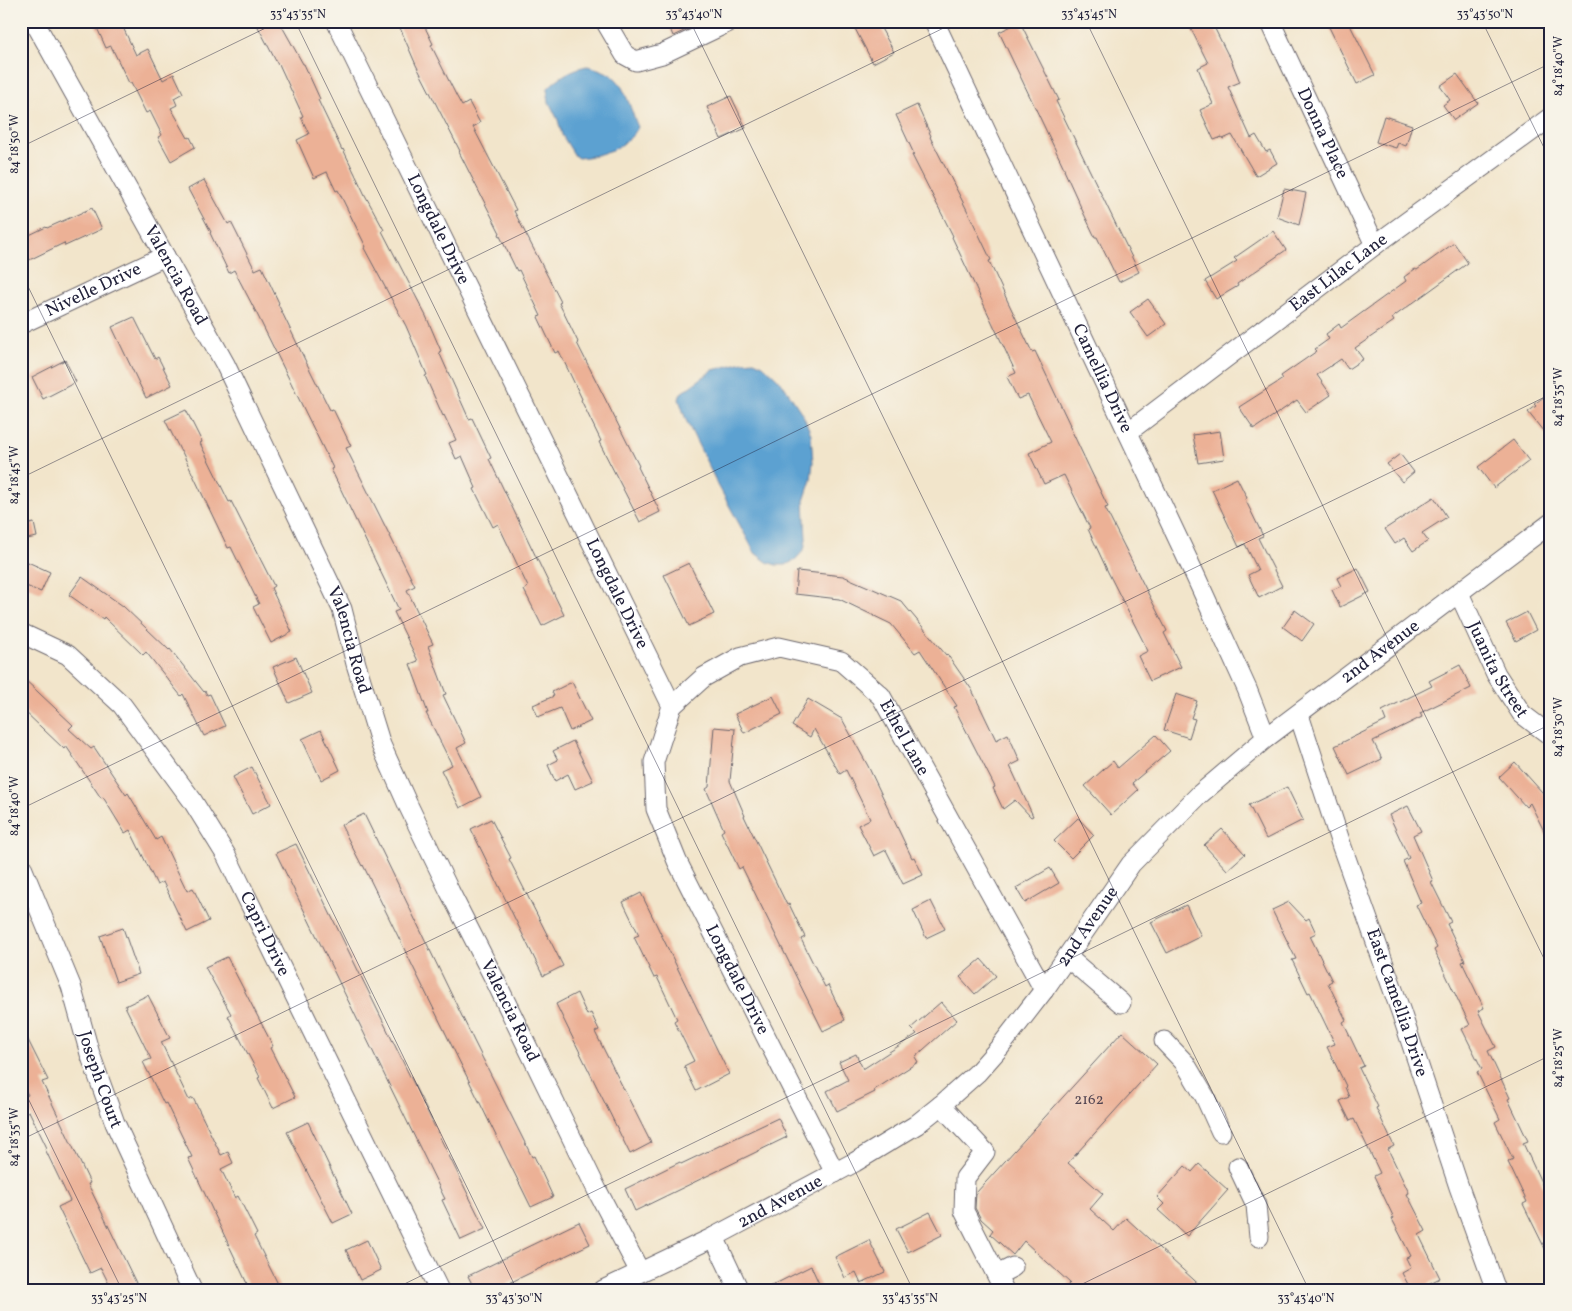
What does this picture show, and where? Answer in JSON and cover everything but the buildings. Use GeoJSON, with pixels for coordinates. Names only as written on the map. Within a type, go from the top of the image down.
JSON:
{"type":"FeatureCollection","features":[{"type":"Feature","properties":{"kind":"street","name":"Valencia Road"},"geometry":{"type":"LineString","coordinates":[[34,21],[225,364],[342,609],[356,664],[381,745],[408,805],[598,1192],[640,1272]]}},
{"type":"Feature","properties":{"kind":"street","name":"Longdale Drive"},"geometry":{"type":"LineString","coordinates":[[336,21],[672,706],[654,762],[656,810],[677,861],[835,1173]]}},
{"type":"Feature","properties":{"kind":"street"},"geometry":{"type":"LineString","coordinates":[[605,21],[625,55],[636,61],[662,54],[731,21]]}},
{"type":"Feature","properties":{"kind":"street","name":"Camellia Drive"},"geometry":{"type":"LineString","coordinates":[[934,21],[1128,432],[1247,689],[1266,738]]}},
{"type":"Feature","properties":{"kind":"street","name":"Donna Place"},"geometry":{"type":"LineString","coordinates":[[1270,21],[1375,245]]}},
{"type":"Feature","properties":{"kind":"street","name":"East Lilac Lane"},"geometry":{"type":"LineString","coordinates":[[1128,432],[1375,245],[1551,117]]}},
{"type":"Feature","properties":{"kind":"street","name":"Nivelle Drive"},"geometry":{"type":"LineString","coordinates":[[21,324],[165,256]]}},
{"type":"Feature","properties":{"kind":"street","name":"2nd Avenue"},"geometry":{"type":"LineString","coordinates":[[602,1290],[714,1237],[835,1173],[892,1141],[941,1105],[977,1073],[1000,1047],[1044,990],[1131,864],[1200,795],[1266,738],[1551,523]]}},
{"type":"Feature","properties":{"kind":"street","name":"Juanita Street"},"geometry":{"type":"LineString","coordinates":[[1459,593],[1496,674],[1516,706],[1522,714],[1551,736]]}},
{"type":"Feature","properties":{"kind":"street","name":"Capri Drive"},"geometry":{"type":"LineString","coordinates":[[21,633],[68,655],[122,705],[192,800],[226,855],[440,1290]]}},
{"type":"Feature","properties":{"kind":"street","name":"Ethel Lane"},"geometry":{"type":"LineString","coordinates":[[672,706],[704,677],[740,657],[779,647],[841,661],[881,696],[1044,990]]}},
{"type":"Feature","properties":{"kind":"street","name":"East Camellia Drive"},"geometry":{"type":"LineString","coordinates":[[1299,714],[1342,848],[1401,1012],[1459,1187],[1496,1290]]}},
{"type":"Feature","properties":{"kind":"street","name":"Joseph Court"},"geometry":{"type":"LineString","coordinates":[[21,865],[71,986],[90,1054],[115,1123],[192,1290]]}},
{"type":"Feature","properties":{"kind":"street"},"geometry":{"type":"LineString","coordinates":[[1067,957],[1121,1003]]}},
{"type":"Feature","properties":{"kind":"street"},"geometry":{"type":"LineString","coordinates":[[1164,1042],[1185,1063],[1205,1097],[1221,1132]]}},
{"type":"Feature","properties":{"kind":"street"},"geometry":{"type":"LineString","coordinates":[[941,1105],[984,1152],[965,1178],[964,1211],[1004,1277]]}},
{"type":"Feature","properties":{"kind":"street"},"geometry":{"type":"LineString","coordinates":[[1238,1167],[1256,1205],[1259,1237]]}},
{"type":"Feature","properties":{"kind":"street"},"geometry":{"type":"LineString","coordinates":[[714,1237],[739,1290]]}},
{"type":"Feature","properties":{"kind":"water"},"geometry":{"type":"Polygon","coordinates":[[[587,66],[610,74],[620,83],[638,127],[628,140],[620,146],[604,153],[578,158],[562,135],[558,120],[549,102],[547,89],[566,74],[587,66]]]}},
{"type":"Feature","properties":{"kind":"water"},"geometry":{"type":"Polygon","coordinates":[[[754,361],[763,365],[782,383],[803,415],[811,434],[813,462],[811,480],[804,501],[806,539],[804,550],[795,560],[786,565],[776,565],[767,562],[755,553],[718,485],[686,420],[679,399],[681,393],[713,370],[754,361]]]}}]}
